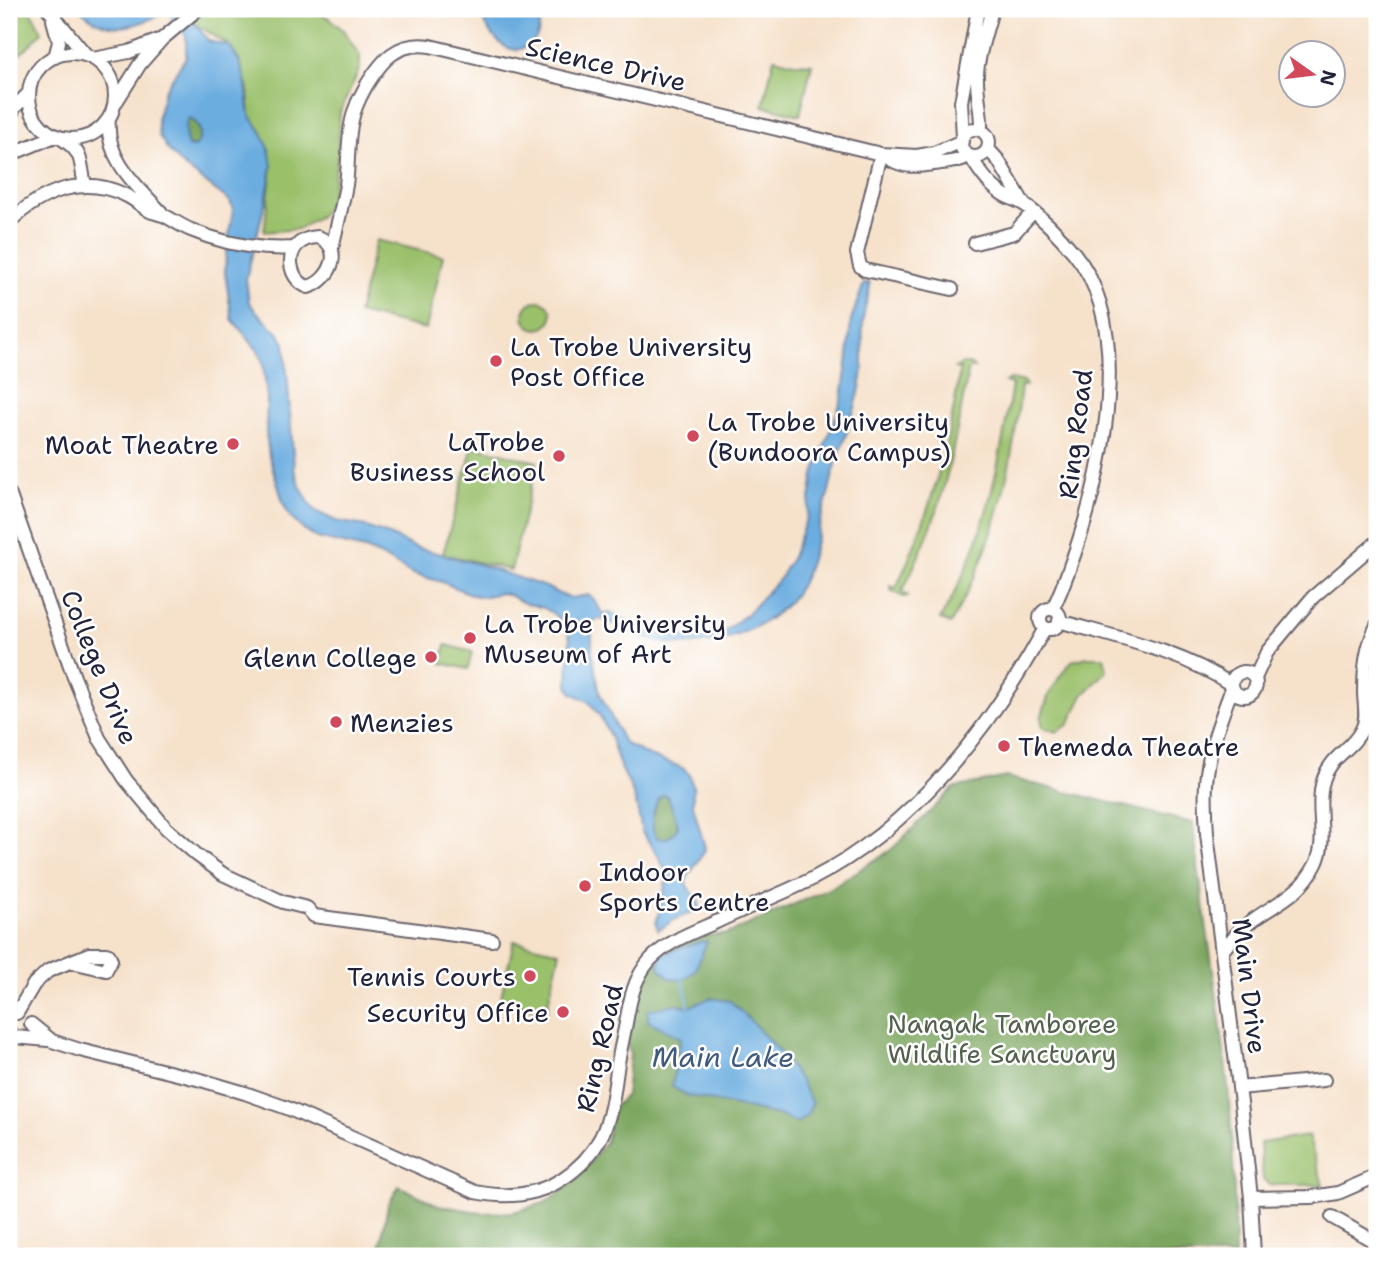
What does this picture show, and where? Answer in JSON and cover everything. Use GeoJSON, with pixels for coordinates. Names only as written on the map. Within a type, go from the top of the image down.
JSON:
{"type":"FeatureCollection","features":[{"type":"Feature","properties":{"kind":"street"},"geometry":{"type":"LineString","coordinates":[[48,9],[58,33],[59,42],[55,57]]}},
{"type":"Feature","properties":{"kind":"street"},"geometry":{"type":"LineString","coordinates":[[48,9],[90,57],[108,73],[115,93],[108,138],[130,179],[164,215]]}},
{"type":"Feature","properties":{"kind":"street"},"geometry":{"type":"LineString","coordinates":[[114,104],[140,64],[162,39],[198,9]]}},
{"type":"Feature","properties":{"kind":"street"},"geometry":{"type":"LineString","coordinates":[[978,9],[961,102],[962,148],[970,156],[979,157],[988,149],[989,142],[981,130],[977,77],[992,9]]}},
{"type":"Feature","properties":{"kind":"street"},"geometry":{"type":"LineString","coordinates":[[85,185],[79,154],[75,148],[44,129],[35,119],[29,93],[33,79],[40,68],[55,57],[77,53],[90,57],[129,52],[162,39]]}},
{"type":"Feature","properties":{"kind":"street","name":"Science Drive"},"geometry":{"type":"LineString","coordinates":[[332,248],[343,199],[349,137],[357,103],[384,60],[401,48],[416,45],[430,46],[881,154],[897,164],[956,162],[970,156]]}},
{"type":"Feature","properties":{"kind":"street"},"geometry":{"type":"LineString","coordinates":[[9,118],[14,108],[29,93]]}},
{"type":"Feature","properties":{"kind":"street"},"geometry":{"type":"LineString","coordinates":[[9,155],[58,137],[75,139],[88,136],[100,129],[109,119]]}},
{"type":"Feature","properties":{"kind":"street"},"geometry":{"type":"LineString","coordinates":[[917,162],[962,139],[970,130],[981,130]]}},
{"type":"Feature","properties":{"kind":"street","name":"Ring Road"},"geometry":{"type":"LineString","coordinates":[[988,149],[998,160],[1028,208]]}},
{"type":"Feature","properties":{"kind":"street"},"geometry":{"type":"LineString","coordinates":[[881,154],[858,253],[860,266],[865,270],[952,289]]}},
{"type":"Feature","properties":{"kind":"street","name":"Ring Road"},"geometry":{"type":"LineString","coordinates":[[970,156],[978,169],[1003,195],[1028,208],[1062,238],[1078,257],[1101,307],[1107,339],[1104,433],[1100,463],[1080,539],[1053,609]]}},
{"type":"Feature","properties":{"kind":"street"},"geometry":{"type":"LineString","coordinates":[[9,222],[26,206],[41,197],[85,185],[105,187],[191,230],[224,240],[260,248],[295,248]]}},
{"type":"Feature","properties":{"kind":"street","name":"Science Drive"},"geometry":{"type":"LineString","coordinates":[[318,237],[331,223],[343,199]]}},
{"type":"Feature","properties":{"kind":"street"},"geometry":{"type":"LineString","coordinates":[[975,243],[1014,233],[1028,208]]}},
{"type":"Feature","properties":{"kind":"street"},"geometry":{"type":"LineString","coordinates":[[260,248],[290,267],[301,284],[308,287],[321,282],[330,269],[332,248],[325,239],[308,238],[295,248],[290,267]]}},
{"type":"Feature","properties":{"kind":"street","name":"College Drive"},"geometry":{"type":"LineString","coordinates":[[9,493],[74,677],[99,738],[136,793],[166,828],[223,874],[283,902],[307,908],[314,916],[492,940]]}},
{"type":"Feature","properties":{"kind":"street"},"geometry":{"type":"LineString","coordinates":[[1244,696],[1237,694],[1240,679],[1267,652],[1313,597],[1377,542]]}},
{"type":"Feature","properties":{"kind":"street"},"geometry":{"type":"LineString","coordinates":[[1053,609],[1059,614],[1059,621],[1055,627],[1045,628],[1040,621],[1041,615],[1045,610],[1053,609]]}},
{"type":"Feature","properties":{"kind":"street"},"geometry":{"type":"LineString","coordinates":[[1059,621],[1151,648],[1240,679]]}},
{"type":"Feature","properties":{"kind":"street"},"geometry":{"type":"LineString","coordinates":[[1223,950],[1250,921],[1295,893],[1310,874],[1318,858],[1321,848],[1320,795],[1323,779],[1331,765],[1362,729],[1365,716],[1366,655],[1377,625]]}},
{"type":"Feature","properties":{"kind":"street","name":"Ring Road"},"geometry":{"type":"LineString","coordinates":[[18,1017],[52,1041],[201,1080],[287,1108],[475,1192],[509,1196],[531,1193],[547,1187],[572,1172],[601,1138],[612,1100],[630,998],[639,976],[653,958],[675,940],[812,879],[891,825],[926,793],[970,744],[1022,670],[1045,628]]}},
{"type":"Feature","properties":{"kind":"street","name":"Main Drive"},"geometry":{"type":"LineString","coordinates":[[1221,722],[1244,696],[1254,690],[1256,682],[1240,679],[1221,722],[1207,770],[1206,811],[1210,861],[1240,1088],[1254,1256]]}},
{"type":"Feature","properties":{"kind":"street"},"geometry":{"type":"LineString","coordinates":[[23,1037],[29,1032],[18,1017],[38,979],[48,971],[72,962]]}},
{"type":"Feature","properties":{"kind":"street"},"geometry":{"type":"LineString","coordinates":[[9,1032],[15,1037],[52,1041]]}},
{"type":"Feature","properties":{"kind":"street"},"geometry":{"type":"LineString","coordinates":[[1240,1088],[1324,1080]]}},
{"type":"Feature","properties":{"kind":"street"},"geometry":{"type":"LineString","coordinates":[[1251,1198],[1312,1197],[1338,1193],[1377,1176]]}},
{"type":"Feature","properties":{"kind":"street"},"geometry":{"type":"LineString","coordinates":[[1332,1217],[1377,1242]]}},
{"type":"Feature","properties":{"kind":"green space"},"geometry":{"type":"Polygon","coordinates":[[[9,9],[30,9],[42,32],[26,49],[9,61],[9,9]]]}},
{"type":"Feature","properties":{"kind":"green space"},"geometry":{"type":"Polygon","coordinates":[[[203,9],[312,9],[343,30],[360,56],[360,68],[340,112],[338,154],[330,203],[321,215],[299,229],[264,232],[272,166],[262,133],[250,115],[248,89],[240,63],[230,46],[191,21],[203,9]]]}},
{"type":"Feature","properties":{"kind":"green space"},"geometry":{"type":"Polygon","coordinates":[[[774,58],[812,64],[800,115],[763,106],[774,58]]]}},
{"type":"Feature","properties":{"kind":"green space"},"geometry":{"type":"Polygon","coordinates":[[[188,118],[200,131],[199,140],[194,147],[186,142],[185,128],[188,118]]]}},
{"type":"Feature","properties":{"kind":"green space"},"geometry":{"type":"Polygon","coordinates":[[[376,240],[443,256],[426,329],[358,313],[376,240]]]}},
{"type":"Feature","properties":{"kind":"green space"},"geometry":{"type":"Polygon","coordinates":[[[538,301],[548,305],[552,315],[548,325],[538,329],[528,325],[524,315],[528,305],[538,301]]]}},
{"type":"Feature","properties":{"kind":"green space"},"geometry":{"type":"Polygon","coordinates":[[[970,364],[974,368],[969,368],[945,484],[927,536],[902,592],[908,596],[903,597],[891,590],[890,586],[896,588],[928,509],[956,397],[960,369],[955,368],[970,364]]]}},
{"type":"Feature","properties":{"kind":"green space"},"geometry":{"type":"Polygon","coordinates":[[[1010,379],[1024,382],[1026,386],[1021,386],[1013,448],[999,509],[978,569],[950,624],[940,619],[968,564],[988,505],[1012,384],[1005,382],[1010,379]]]}},
{"type":"Feature","properties":{"kind":"green space"},"geometry":{"type":"Polygon","coordinates":[[[473,446],[537,462],[511,570],[443,554],[473,446]]]}},
{"type":"Feature","properties":{"kind":"green space"},"geometry":{"type":"Polygon","coordinates":[[[446,645],[472,652],[468,669],[441,663],[446,645]]]}},
{"type":"Feature","properties":{"kind":"green space"},"geometry":{"type":"Polygon","coordinates":[[[1104,657],[1107,671],[1083,695],[1069,724],[1057,732],[1043,728],[1041,718],[1048,697],[1060,676],[1072,661],[1104,657]]]}},
{"type":"Feature","properties":{"kind":"green space","name":"Nangak Tamboree Wildlife Sanctuary"},"geometry":{"type":"Polygon","coordinates":[[[1006,777],[1193,823],[1228,1084],[1235,1256],[389,1256],[379,1251],[388,1205],[399,1186],[438,1205],[485,1213],[513,1212],[544,1203],[576,1181],[606,1141],[614,1107],[626,1095],[630,1054],[621,1025],[640,978],[670,949],[700,936],[727,934],[831,888],[892,849],[954,788],[1006,777]]]}},
{"type":"Feature","properties":{"kind":"green space"},"geometry":{"type":"Polygon","coordinates":[[[665,795],[677,821],[677,829],[668,838],[657,838],[653,829],[654,812],[659,797],[665,795]]]}},
{"type":"Feature","properties":{"kind":"green space","name":"Tennis Courts"},"geometry":{"type":"Polygon","coordinates":[[[514,941],[560,952],[546,1012],[500,1001],[514,941]]]}},
{"type":"Feature","properties":{"kind":"green space"},"geometry":{"type":"Polygon","coordinates":[[[1308,1136],[1323,1185],[1270,1185],[1263,1179],[1260,1143],[1308,1136]]]}},
{"type":"Feature","properties":{"kind":"water"},"geometry":{"type":"Polygon","coordinates":[[[80,9],[183,9],[209,41],[230,46],[240,63],[250,115],[269,149],[272,166],[246,279],[249,302],[285,343],[294,469],[311,506],[336,521],[360,525],[414,547],[478,564],[559,594],[572,598],[588,595],[593,598],[602,613],[611,613],[646,631],[670,636],[705,638],[721,634],[747,614],[780,578],[792,557],[807,517],[814,475],[842,398],[851,320],[863,286],[870,283],[863,323],[863,366],[858,395],[833,474],[811,560],[800,586],[789,601],[759,625],[722,640],[703,643],[684,645],[657,641],[602,619],[597,619],[592,624],[592,652],[600,694],[624,743],[649,756],[678,766],[689,774],[693,787],[693,805],[705,848],[686,883],[700,909],[658,930],[656,924],[666,872],[642,832],[631,788],[600,716],[588,701],[572,693],[568,685],[570,638],[555,615],[507,594],[481,597],[413,574],[365,549],[317,538],[291,518],[284,505],[269,456],[263,363],[259,352],[232,319],[225,273],[233,210],[230,201],[182,165],[159,136],[157,120],[164,91],[186,57],[186,36],[170,14],[164,13],[120,27],[90,18],[80,9]],[[189,118],[185,128],[186,139],[188,146],[194,147],[199,140],[200,131],[189,118]],[[665,795],[659,798],[654,813],[653,829],[657,838],[668,838],[678,824],[665,795]]]}},
{"type":"Feature","properties":{"kind":"water"},"geometry":{"type":"Polygon","coordinates":[[[481,9],[534,9],[538,12],[538,34],[531,43],[521,49],[504,46],[488,29],[481,9]]]}},
{"type":"Feature","properties":{"kind":"water"},"geometry":{"type":"Polygon","coordinates":[[[707,941],[695,971],[683,980],[669,978],[659,968],[661,954],[707,941]]]}},
{"type":"Feature","properties":{"kind":"water","name":"Main Lake"},"geometry":{"type":"Polygon","coordinates":[[[710,998],[730,1001],[782,1055],[801,1082],[812,1104],[807,1115],[797,1123],[778,1115],[685,1095],[672,1086],[681,1038],[648,1021],[648,1010],[675,1004],[689,1007],[710,998]]]}},
{"type":"Feature","properties":{"kind":"waterway"},"geometry":{"type":"LineString","coordinates":[[683,980],[689,1007]]}},
{"type":"Feature","properties":{"kind":"place","name":"La Trobe University Post Office"},"geometry":{"type":"Point","coordinates":[496,361]}},
{"type":"Feature","properties":{"kind":"place","name":"La Trobe University (Bundoora Campus)"},"geometry":{"type":"Point","coordinates":[693,436]}},
{"type":"Feature","properties":{"kind":"place","name":"Moat Theatre"},"geometry":{"type":"Point","coordinates":[233,444]}},
{"type":"Feature","properties":{"kind":"place","name":"LaTrobe Business School"},"geometry":{"type":"Point","coordinates":[559,456]}},
{"type":"Feature","properties":{"kind":"place","name":"La Trobe University Museum of Art"},"geometry":{"type":"Point","coordinates":[470,638]}},
{"type":"Feature","properties":{"kind":"place","name":"Glenn College"},"geometry":{"type":"Point","coordinates":[431,657]}},
{"type":"Feature","properties":{"kind":"place","name":"Menzies"},"geometry":{"type":"Point","coordinates":[336,722]}},
{"type":"Feature","properties":{"kind":"place","name":"Themeda Theatre"},"geometry":{"type":"Point","coordinates":[1004,746]}},
{"type":"Feature","properties":{"kind":"place","name":"Indoor Sports Centre"},"geometry":{"type":"Point","coordinates":[585,886]}},
{"type":"Feature","properties":{"kind":"place","name":"Tennis Courts"},"geometry":{"type":"Point","coordinates":[530,976]}},
{"type":"Feature","properties":{"kind":"place","name":"Security Office"},"geometry":{"type":"Point","coordinates":[563,1012]}}]}
